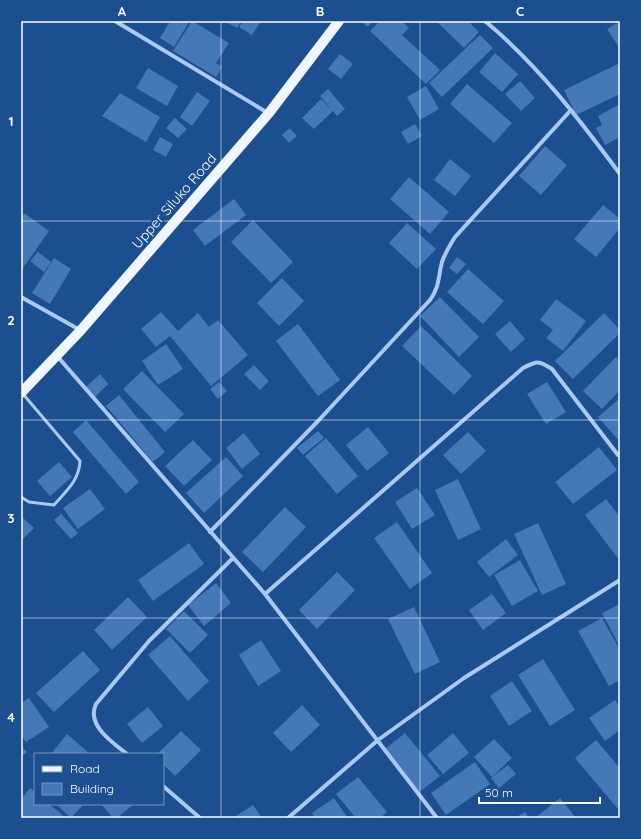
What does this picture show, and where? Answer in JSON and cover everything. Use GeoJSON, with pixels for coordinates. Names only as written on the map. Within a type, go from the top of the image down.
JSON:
{"type":"FeatureCollection","features":[{"type":"Feature","properties":{"kind":"main road","name":"Upper Siluko Road"},"geometry":{"type":"LineString","coordinates":[[21,393],[81,330],[269,113],[339,21]]}},
{"type":"Feature","properties":{"kind":"street"},"geometry":{"type":"LineString","coordinates":[[115,21],[269,113]]}},
{"type":"Feature","properties":{"kind":"street"},"geometry":{"type":"LineString","coordinates":[[485,21],[526,57],[549,82],[620,174]]}},
{"type":"Feature","properties":{"kind":"street"},"geometry":{"type":"LineString","coordinates":[[210,532],[320,420],[430,300],[437,290],[442,263],[447,249],[455,237],[571,110]]}},
{"type":"Feature","properties":{"kind":"street"},"geometry":{"type":"LineString","coordinates":[[21,297],[81,330]]}},
{"type":"Feature","properties":{"kind":"street"},"geometry":{"type":"LineString","coordinates":[[57,356],[265,594],[437,818]]}},
{"type":"Feature","properties":{"kind":"street"},"geometry":{"type":"LineString","coordinates":[[265,594],[522,368],[534,362],[541,362],[552,369],[618,455]]}},
{"type":"Feature","properties":{"kind":"street"},"geometry":{"type":"LineString","coordinates":[[125,753],[96,725],[93,710],[96,704],[149,641],[233,558]]}},
{"type":"Feature","properties":{"kind":"street"},"geometry":{"type":"LineString","coordinates":[[288,818],[378,740],[464,678],[620,580]]}},
{"type":"Feature","properties":{"kind":"street"},"geometry":{"type":"LineString","coordinates":[[164,787],[200,818]]}},
{"type":"Feature","properties":{"kind":"lane"},"geometry":{"type":"LineString","coordinates":[[21,393],[80,461],[80,472],[76,480],[54,505],[29,502],[21,496]]}},
{"type":"Feature","properties":{"kind":"building"},"geometry":{"type":"Polygon","coordinates":[[[170,21],[189,22],[174,47],[160,38],[170,21]]]}},
{"type":"Feature","properties":{"kind":"building"},"geometry":{"type":"Polygon","coordinates":[[[192,21],[229,43],[216,63],[222,67],[216,77],[173,51],[192,21]]]}},
{"type":"Feature","properties":{"kind":"building"},"geometry":{"type":"Polygon","coordinates":[[[224,21],[241,21],[237,28],[224,21]]]}},
{"type":"Feature","properties":{"kind":"building"},"geometry":{"type":"Polygon","coordinates":[[[243,21],[261,21],[252,35],[239,27],[243,21]]]}},
{"type":"Feature","properties":{"kind":"building"},"geometry":{"type":"Polygon","coordinates":[[[361,21],[373,21],[368,27],[361,21]]]}},
{"type":"Feature","properties":{"kind":"building"},"geometry":{"type":"Polygon","coordinates":[[[380,21],[402,21],[409,28],[402,35],[440,70],[426,84],[370,31],[380,21]]]}},
{"type":"Feature","properties":{"kind":"building"},"geometry":{"type":"Polygon","coordinates":[[[436,21],[468,21],[479,32],[464,48],[436,21]]]}},
{"type":"Feature","properties":{"kind":"building"},"geometry":{"type":"Polygon","coordinates":[[[617,23],[620,28],[620,49],[607,29],[617,23]]]}},
{"type":"Feature","properties":{"kind":"building"},"geometry":{"type":"Polygon","coordinates":[[[480,35],[493,48],[442,97],[429,83],[480,35]]]}},
{"type":"Feature","properties":{"kind":"building"},"geometry":{"type":"Polygon","coordinates":[[[495,53],[518,74],[502,92],[479,72],[495,53]]]}},
{"type":"Feature","properties":{"kind":"building"},"geometry":{"type":"Polygon","coordinates":[[[340,54],[353,64],[341,79],[328,69],[340,54]]]}},
{"type":"Feature","properties":{"kind":"building"},"geometry":{"type":"Polygon","coordinates":[[[620,63],[620,94],[576,115],[564,90],[620,63]]]}},
{"type":"Feature","properties":{"kind":"building"},"geometry":{"type":"Polygon","coordinates":[[[148,68],[178,86],[167,106],[136,88],[148,68]]]}},
{"type":"Feature","properties":{"kind":"building"},"geometry":{"type":"Polygon","coordinates":[[[520,81],[535,98],[521,111],[505,94],[520,81]]]}},
{"type":"Feature","properties":{"kind":"building"},"geometry":{"type":"Polygon","coordinates":[[[467,84],[512,123],[494,143],[450,104],[467,84]]]}},
{"type":"Feature","properties":{"kind":"building"},"geometry":{"type":"Polygon","coordinates":[[[426,86],[439,109],[420,120],[407,97],[426,86]]]}},
{"type":"Feature","properties":{"kind":"building"},"geometry":{"type":"Polygon","coordinates":[[[328,89],[345,109],[337,116],[333,111],[314,129],[302,118],[321,99],[331,109],[320,96],[328,89]]]}},
{"type":"Feature","properties":{"kind":"building"},"geometry":{"type":"Polygon","coordinates":[[[197,92],[210,101],[192,126],[180,117],[197,92]]]}},
{"type":"Feature","properties":{"kind":"building"},"geometry":{"type":"Polygon","coordinates":[[[120,93],[160,117],[146,142],[102,116],[120,93]]]}},
{"type":"Feature","properties":{"kind":"building"},"geometry":{"type":"Polygon","coordinates":[[[620,104],[620,137],[605,145],[596,128],[602,125],[598,116],[620,104]]]}},
{"type":"Feature","properties":{"kind":"building"},"geometry":{"type":"Polygon","coordinates":[[[175,118],[187,129],[178,138],[166,128],[175,118]]]}},
{"type":"Feature","properties":{"kind":"building"},"geometry":{"type":"Polygon","coordinates":[[[415,124],[422,136],[408,144],[401,132],[415,124]]]}},
{"type":"Feature","properties":{"kind":"building"},"geometry":{"type":"Polygon","coordinates":[[[290,128],[297,136],[289,143],[282,135],[290,128]]]}},
{"type":"Feature","properties":{"kind":"building"},"geometry":{"type":"Polygon","coordinates":[[[160,137],[173,144],[166,157],[153,150],[160,137]]]}},
{"type":"Feature","properties":{"kind":"building"},"geometry":{"type":"Polygon","coordinates":[[[545,146],[567,165],[541,195],[519,176],[545,146]]]}},
{"type":"Feature","properties":{"kind":"building"},"geometry":{"type":"Polygon","coordinates":[[[450,159],[471,176],[455,196],[434,180],[450,159]]]}},
{"type":"Feature","properties":{"kind":"building"},"geometry":{"type":"Polygon","coordinates":[[[409,177],[449,212],[430,234],[390,199],[409,177]]]}},
{"type":"Feature","properties":{"kind":"building"},"geometry":{"type":"Polygon","coordinates":[[[234,199],[246,215],[205,246],[193,230],[234,199]]]}},
{"type":"Feature","properties":{"kind":"building"},"geometry":{"type":"Polygon","coordinates":[[[603,205],[620,219],[620,228],[596,257],[574,239],[603,205]]]}},
{"type":"Feature","properties":{"kind":"building"},"geometry":{"type":"Polygon","coordinates":[[[24,213],[49,231],[21,271],[21,217],[24,213]]]}},
{"type":"Feature","properties":{"kind":"building"},"geometry":{"type":"Polygon","coordinates":[[[253,220],[293,262],[271,283],[231,242],[253,220]]]}},
{"type":"Feature","properties":{"kind":"building"},"geometry":{"type":"Polygon","coordinates":[[[407,223],[436,249],[417,269],[389,243],[407,223]]]}},
{"type":"Feature","properties":{"kind":"building"},"geometry":{"type":"Polygon","coordinates":[[[38,252],[51,262],[44,272],[30,261],[38,252]]]}},
{"type":"Feature","properties":{"kind":"building"},"geometry":{"type":"Polygon","coordinates":[[[457,257],[466,264],[457,274],[449,268],[457,257]]]}},
{"type":"Feature","properties":{"kind":"building"},"geometry":{"type":"Polygon","coordinates":[[[54,258],[71,269],[50,304],[32,293],[54,258]]]}},
{"type":"Feature","properties":{"kind":"building"},"geometry":{"type":"Polygon","coordinates":[[[468,269],[504,301],[483,324],[447,292],[468,269]]]}},
{"type":"Feature","properties":{"kind":"building"},"geometry":{"type":"Polygon","coordinates":[[[282,278],[304,301],[279,326],[257,303],[282,278]]]}},
{"type":"Feature","properties":{"kind":"building"},"geometry":{"type":"Polygon","coordinates":[[[440,297],[479,337],[459,357],[420,316],[440,297]]]}},
{"type":"Feature","properties":{"kind":"building"},"geometry":{"type":"Polygon","coordinates":[[[556,299],[586,321],[563,351],[546,338],[553,330],[540,320],[556,299]]]}},
{"type":"Feature","properties":{"kind":"building"},"geometry":{"type":"Polygon","coordinates":[[[161,312],[178,331],[198,313],[209,327],[218,320],[248,355],[211,386],[170,336],[156,347],[141,329],[161,312]]]}},
{"type":"Feature","properties":{"kind":"building"},"geometry":{"type":"Polygon","coordinates":[[[604,313],[620,330],[620,333],[573,379],[555,361],[604,313]]]}},
{"type":"Feature","properties":{"kind":"building"},"geometry":{"type":"Polygon","coordinates":[[[510,321],[525,339],[511,352],[495,334],[510,321]]]}},
{"type":"Feature","properties":{"kind":"building"},"geometry":{"type":"Polygon","coordinates":[[[298,324],[340,380],[318,396],[276,341],[298,324]]]}},
{"type":"Feature","properties":{"kind":"building"},"geometry":{"type":"Polygon","coordinates":[[[421,326],[472,376],[454,395],[402,346],[421,326]]]}},
{"type":"Feature","properties":{"kind":"building"},"geometry":{"type":"Polygon","coordinates":[[[166,344],[183,369],[158,385],[142,361],[166,344]]]}},
{"type":"Feature","properties":{"kind":"building"},"geometry":{"type":"Polygon","coordinates":[[[616,357],[620,361],[620,390],[602,409],[583,391],[616,357]]]}},
{"type":"Feature","properties":{"kind":"building"},"geometry":{"type":"Polygon","coordinates":[[[254,365],[269,381],[260,390],[244,374],[254,365]]]}},
{"type":"Feature","properties":{"kind":"building"},"geometry":{"type":"Polygon","coordinates":[[[142,371],[184,414],[165,432],[123,389],[142,371]]]}},
{"type":"Feature","properties":{"kind":"building"},"geometry":{"type":"Polygon","coordinates":[[[100,374],[108,384],[95,397],[86,387],[100,374]]]}},
{"type":"Feature","properties":{"kind":"building"},"geometry":{"type":"Polygon","coordinates":[[[219,382],[227,391],[218,399],[210,389],[219,382]]]}},
{"type":"Feature","properties":{"kind":"building"},"geometry":{"type":"Polygon","coordinates":[[[547,382],[566,412],[546,424],[527,394],[547,382]]]}},
{"type":"Feature","properties":{"kind":"building"},"geometry":{"type":"Polygon","coordinates":[[[119,395],[165,452],[153,462],[106,406],[119,395]]]}},
{"type":"Feature","properties":{"kind":"building"},"geometry":{"type":"Polygon","coordinates":[[[620,398],[620,442],[598,417],[620,398]]]}},
{"type":"Feature","properties":{"kind":"building"},"geometry":{"type":"Polygon","coordinates":[[[86,420],[139,482],[126,494],[73,432],[86,420]]]}},
{"type":"Feature","properties":{"kind":"building"},"geometry":{"type":"Polygon","coordinates":[[[368,427],[389,453],[367,471],[346,445],[368,427]]]}},
{"type":"Feature","properties":{"kind":"building"},"geometry":{"type":"Polygon","coordinates":[[[318,431],[324,438],[303,455],[297,448],[318,431]]]}},
{"type":"Feature","properties":{"kind":"building"},"geometry":{"type":"Polygon","coordinates":[[[468,432],[486,451],[461,474],[443,455],[468,432]]]}},
{"type":"Feature","properties":{"kind":"building"},"geometry":{"type":"Polygon","coordinates":[[[244,433],[260,454],[242,469],[226,448],[244,433]]]}},
{"type":"Feature","properties":{"kind":"building"},"geometry":{"type":"Polygon","coordinates":[[[326,438],[358,476],[337,494],[305,456],[326,438]]]}},
{"type":"Feature","properties":{"kind":"building"},"geometry":{"type":"Polygon","coordinates":[[[193,440],[212,460],[184,486],[165,466],[193,440]]]}},
{"type":"Feature","properties":{"kind":"building"},"geometry":{"type":"Polygon","coordinates":[[[599,447],[617,470],[573,504],[555,482],[599,447]]]}},
{"type":"Feature","properties":{"kind":"building"},"geometry":{"type":"Polygon","coordinates":[[[226,457],[243,476],[204,513],[186,493],[226,457]]]}},
{"type":"Feature","properties":{"kind":"building"},"geometry":{"type":"Polygon","coordinates":[[[59,462],[72,477],[50,496],[37,481],[59,462]]]}},
{"type":"Feature","properties":{"kind":"building"},"geometry":{"type":"Polygon","coordinates":[[[458,479],[481,529],[458,540],[435,490],[458,479]]]}},
{"type":"Feature","properties":{"kind":"building"},"geometry":{"type":"Polygon","coordinates":[[[417,488],[435,515],[412,529],[395,502],[417,488]]]}},
{"type":"Feature","properties":{"kind":"building"},"geometry":{"type":"Polygon","coordinates":[[[90,489],[105,509],[78,529],[63,508],[90,489]]]}},
{"type":"Feature","properties":{"kind":"building"},"geometry":{"type":"Polygon","coordinates":[[[606,499],[620,517],[620,561],[585,515],[606,499]]]}},
{"type":"Feature","properties":{"kind":"building"},"geometry":{"type":"Polygon","coordinates":[[[285,507],[306,527],[263,572],[242,552],[285,507]]]}},
{"type":"Feature","properties":{"kind":"building"},"geometry":{"type":"Polygon","coordinates":[[[61,514],[78,533],[71,539],[54,520],[61,514]]]}},
{"type":"Feature","properties":{"kind":"building"},"geometry":{"type":"Polygon","coordinates":[[[21,516],[34,528],[21,541],[21,516]]]}},
{"type":"Feature","properties":{"kind":"building"},"geometry":{"type":"Polygon","coordinates":[[[397,522],[432,573],[410,589],[374,538],[397,522]]]}},
{"type":"Feature","properties":{"kind":"building"},"geometry":{"type":"Polygon","coordinates":[[[538,523],[566,584],[542,595],[514,534],[538,523]]]}},
{"type":"Feature","properties":{"kind":"building"},"geometry":{"type":"Polygon","coordinates":[[[506,539],[518,555],[489,577],[477,562],[506,539]]]}},
{"type":"Feature","properties":{"kind":"building"},"geometry":{"type":"Polygon","coordinates":[[[189,543],[204,564],[153,601],[138,580],[189,543]]]}},
{"type":"Feature","properties":{"kind":"building"},"geometry":{"type":"Polygon","coordinates":[[[520,560],[538,591],[512,606],[494,575],[520,560]]]}},
{"type":"Feature","properties":{"kind":"building"},"geometry":{"type":"Polygon","coordinates":[[[337,572],[355,590],[317,629],[299,610],[337,572]]]}},
{"type":"Feature","properties":{"kind":"building"},"geometry":{"type":"Polygon","coordinates":[[[216,583],[231,603],[204,626],[188,605],[216,583]]]}},
{"type":"Feature","properties":{"kind":"building"},"geometry":{"type":"Polygon","coordinates":[[[492,594],[506,613],[483,630],[469,610],[492,594]]]}},
{"type":"Feature","properties":{"kind":"building"},"geometry":{"type":"Polygon","coordinates":[[[128,597],[147,617],[112,650],[94,630],[128,597]]]}},
{"type":"Feature","properties":{"kind":"building"},"geometry":{"type":"Polygon","coordinates":[[[620,604],[620,647],[602,613],[620,604]]]}},
{"type":"Feature","properties":{"kind":"building"},"geometry":{"type":"Polygon","coordinates":[[[414,607],[440,662],[415,674],[388,619],[414,607]]]}},
{"type":"Feature","properties":{"kind":"building"},"geometry":{"type":"Polygon","coordinates":[[[184,611],[208,635],[190,653],[166,629],[184,611]]]}},
{"type":"Feature","properties":{"kind":"building"},"geometry":{"type":"Polygon","coordinates":[[[602,618],[620,650],[620,680],[609,686],[578,631],[602,618]]]}},
{"type":"Feature","properties":{"kind":"building"},"geometry":{"type":"Polygon","coordinates":[[[170,636],[209,681],[188,701],[148,655],[170,636]]]}},
{"type":"Feature","properties":{"kind":"building"},"geometry":{"type":"Polygon","coordinates":[[[261,640],[281,671],[258,686],[239,655],[261,640]]]}},
{"type":"Feature","properties":{"kind":"building"},"geometry":{"type":"Polygon","coordinates":[[[83,651],[100,670],[54,712],[36,693],[83,651]]]}},
{"type":"Feature","properties":{"kind":"building"},"geometry":{"type":"Polygon","coordinates":[[[543,659],[575,710],[550,726],[518,675],[543,659]]]}},
{"type":"Feature","properties":{"kind":"building"},"geometry":{"type":"Polygon","coordinates":[[[512,681],[532,711],[509,726],[490,696],[512,681]]]}},
{"type":"Feature","properties":{"kind":"building"},"geometry":{"type":"Polygon","coordinates":[[[29,698],[49,727],[26,742],[21,735],[21,703],[29,698]]]}},
{"type":"Feature","properties":{"kind":"building"},"geometry":{"type":"Polygon","coordinates":[[[615,700],[620,707],[620,730],[605,741],[589,718],[615,700]]]}},
{"type":"Feature","properties":{"kind":"building"},"geometry":{"type":"Polygon","coordinates":[[[302,705],[320,725],[291,752],[273,733],[302,705]]]}},
{"type":"Feature","properties":{"kind":"building"},"geometry":{"type":"Polygon","coordinates":[[[148,707],[163,726],[142,743],[127,724],[148,707]]]}},
{"type":"Feature","properties":{"kind":"building"},"geometry":{"type":"Polygon","coordinates":[[[181,731],[201,750],[175,776],[164,765],[164,753],[158,753],[181,731]]]}},
{"type":"Feature","properties":{"kind":"building"},"geometry":{"type":"Polygon","coordinates":[[[405,733],[440,776],[419,792],[385,749],[405,733]]]}},
{"type":"Feature","properties":{"kind":"building"},"geometry":{"type":"Polygon","coordinates":[[[453,733],[469,753],[443,774],[427,755],[453,733]]]}},
{"type":"Feature","properties":{"kind":"building"},"geometry":{"type":"Polygon","coordinates":[[[67,734],[89,753],[52,753],[67,734]]]}},
{"type":"Feature","properties":{"kind":"building"},"geometry":{"type":"Polygon","coordinates":[[[494,739],[512,758],[492,777],[474,757],[494,739]]]}},
{"type":"Feature","properties":{"kind":"building"},"geometry":{"type":"Polygon","coordinates":[[[596,740],[620,768],[620,806],[617,808],[575,758],[596,740]]]}},
{"type":"Feature","properties":{"kind":"building"},"geometry":{"type":"Polygon","coordinates":[[[21,746],[27,752],[21,757],[21,746]]]}},
{"type":"Feature","properties":{"kind":"building"},"geometry":{"type":"Polygon","coordinates":[[[475,762],[490,784],[446,815],[431,793],[475,762]]]}},
{"type":"Feature","properties":{"kind":"building"},"geometry":{"type":"Polygon","coordinates":[[[508,765],[516,774],[499,788],[491,778],[508,765]]]}},
{"type":"Feature","properties":{"kind":"building"},"geometry":{"type":"Polygon","coordinates":[[[358,777],[387,812],[380,818],[356,818],[336,794],[358,777]]]}},
{"type":"Feature","properties":{"kind":"building"},"geometry":{"type":"Polygon","coordinates":[[[30,788],[34,791],[34,805],[50,805],[66,818],[21,818],[21,799],[30,788]]]}},
{"type":"Feature","properties":{"kind":"building"},"geometry":{"type":"Polygon","coordinates":[[[334,798],[348,818],[315,818],[312,813],[334,798]]]}},
{"type":"Feature","properties":{"kind":"building"},"geometry":{"type":"Polygon","coordinates":[[[560,798],[576,818],[535,818],[560,798]]]}},
{"type":"Feature","properties":{"kind":"building"},"geometry":{"type":"Polygon","coordinates":[[[57,805],[83,805],[71,818],[57,805]]]}},
{"type":"Feature","properties":{"kind":"building"},"geometry":{"type":"Polygon","coordinates":[[[102,805],[133,805],[117,818],[113,818],[102,805]]]}},
{"type":"Feature","properties":{"kind":"building"},"geometry":{"type":"Polygon","coordinates":[[[253,805],[262,818],[233,818],[253,805]]]}},
{"type":"Feature","properties":{"kind":"building"},"geometry":{"type":"Polygon","coordinates":[[[525,812],[529,818],[515,818],[525,812]]]}}]}
